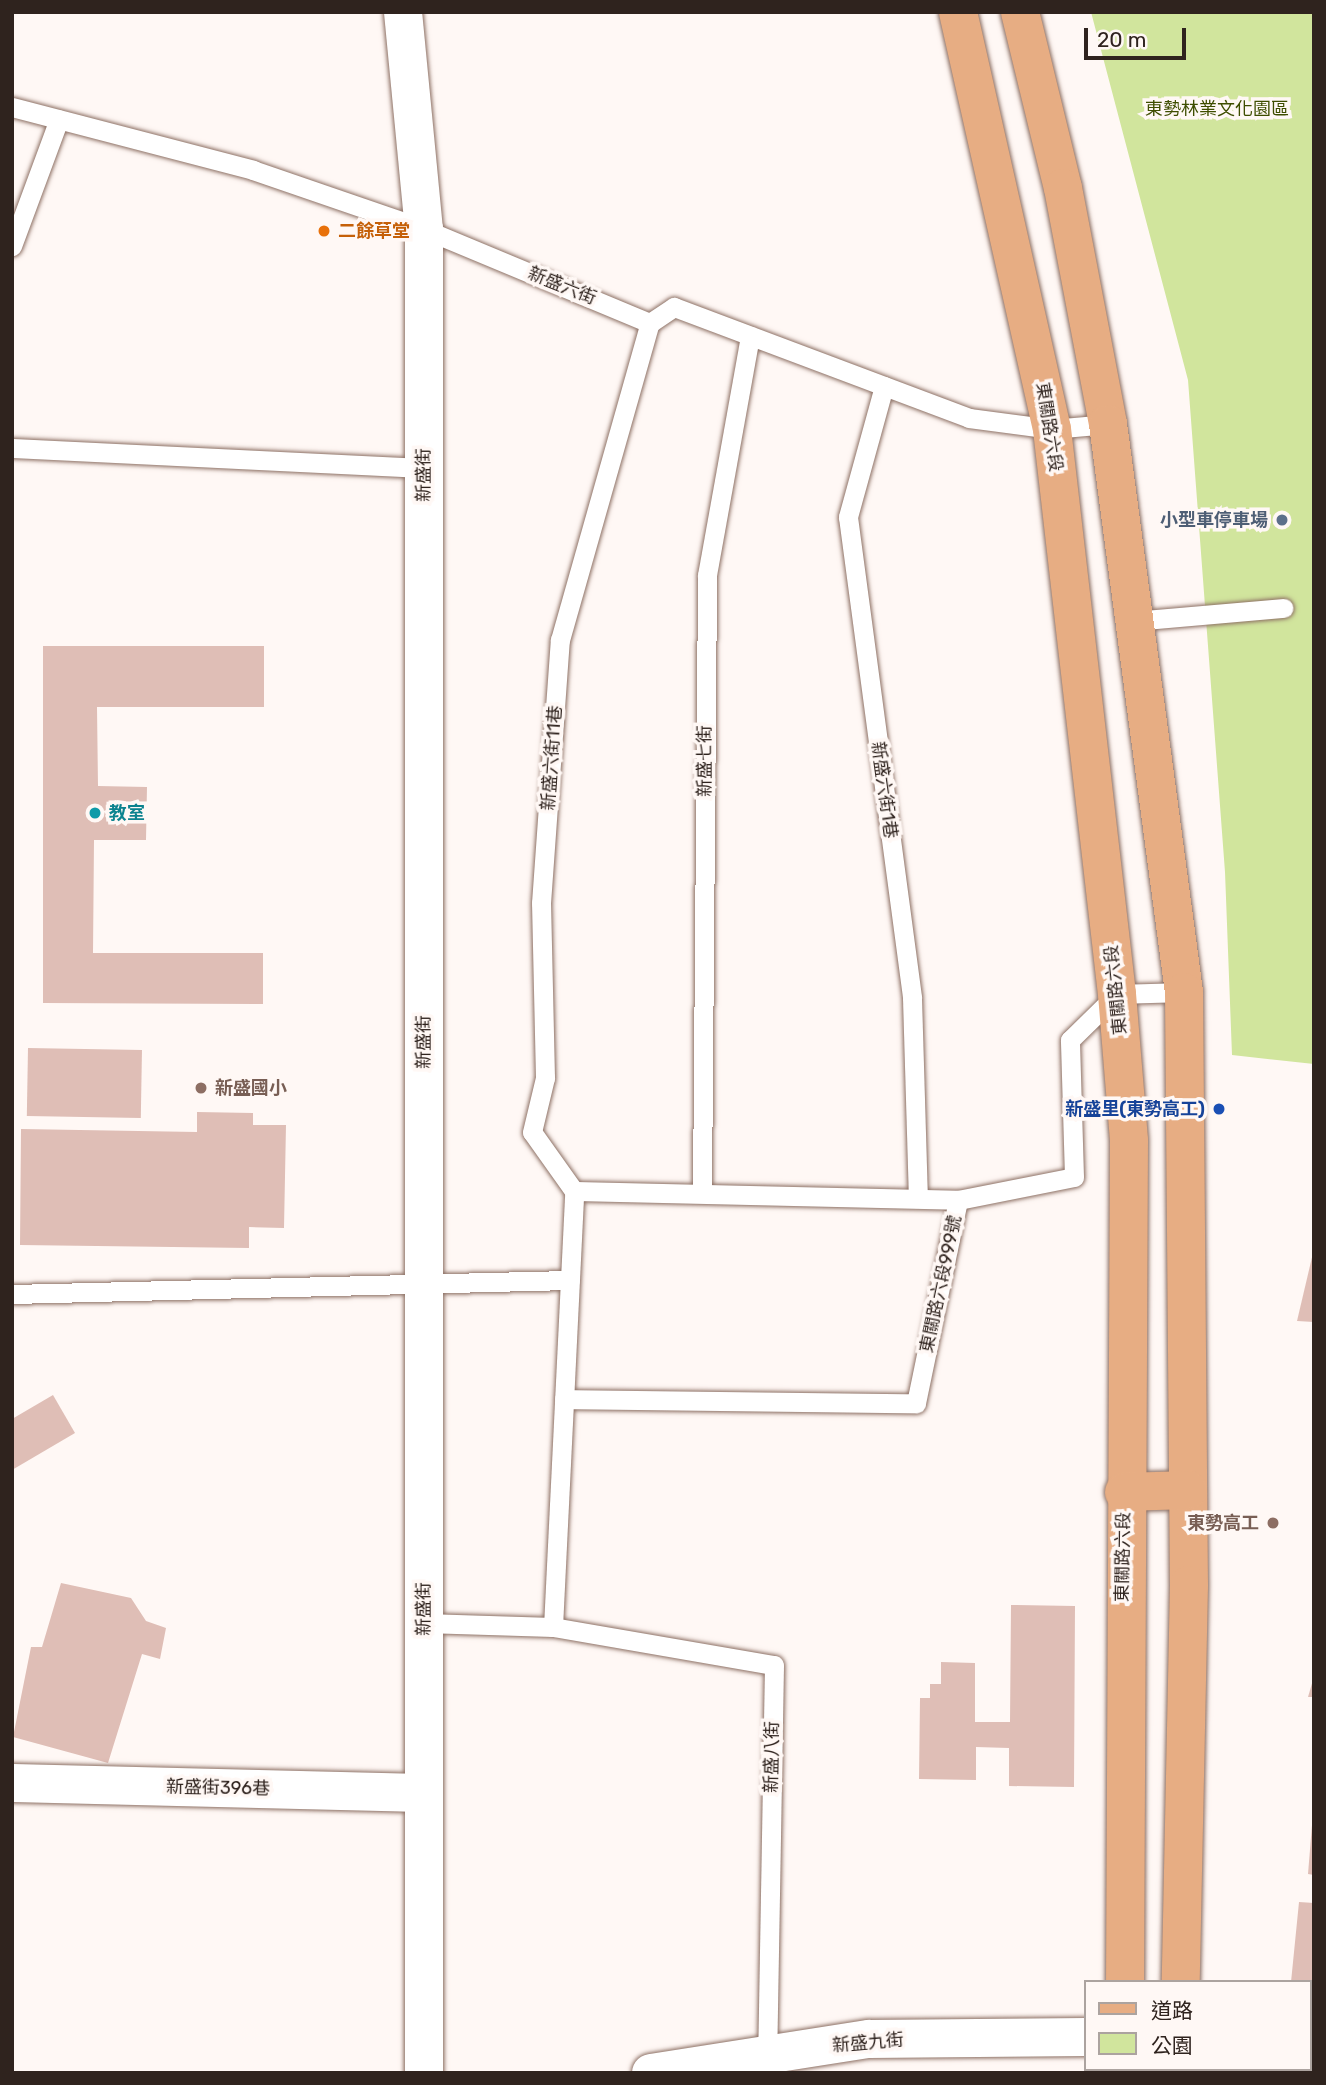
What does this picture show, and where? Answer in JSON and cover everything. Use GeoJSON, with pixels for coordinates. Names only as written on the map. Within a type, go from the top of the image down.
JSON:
{"type":"FeatureCollection","features":[{"type":"Feature","properties":{"kind":"main road","name":"東關路六段"},"geometry":{"type":"LineString","coordinates":[[958,12],[1052,429],[1117,994],[1129,1141],[1124,1492],[1125,1980]]}},
{"type":"Feature","properties":{"kind":"main road"},"geometry":{"type":"LineString","coordinates":[[1020,12],[1063,188],[1108,424],[1184,992],[1188,1490],[1181,1980]]}},
{"type":"Feature","properties":{"kind":"main road"},"geometry":{"type":"LineString","coordinates":[[1124,1492],[1188,1490]]}},
{"type":"Feature","properties":{"kind":"street","name":"新盛街"},"geometry":{"type":"LineString","coordinates":[[403,12],[424,229],[424,2073]]}},
{"type":"Feature","properties":{"kind":"street","name":"新盛街396巷"},"geometry":{"type":"LineString","coordinates":[[12,1783],[424,1793]]}},
{"type":"Feature","properties":{"kind":"street","name":"新盛九街"},"geometry":{"type":"LineString","coordinates":[[651,2073],[767,2064],[869,2039],[1084,2037]]}},
{"type":"Feature","properties":{"kind":"lane","name":"新盛六街"},"geometry":{"type":"LineString","coordinates":[[12,107],[253,170],[424,229],[650,323]]}},
{"type":"Feature","properties":{"kind":"lane"},"geometry":{"type":"LineString","coordinates":[[12,246],[59,119]]}},
{"type":"Feature","properties":{"kind":"lane"},"geometry":{"type":"LineString","coordinates":[[650,323],[674,307],[969,418],[1052,429],[1108,424]]}},
{"type":"Feature","properties":{"kind":"lane","name":"新盛六街11巷"},"geometry":{"type":"LineString","coordinates":[[575,1191],[533,1132],[545,1078],[541,904],[560,640],[650,323]]}},
{"type":"Feature","properties":{"kind":"lane","name":"新盛七街"},"geometry":{"type":"LineString","coordinates":[[702,1191],[706,575],[750,336]]}},
{"type":"Feature","properties":{"kind":"lane","name":"新盛六街1巷"},"geometry":{"type":"LineString","coordinates":[[884,386],[848,517],[912,999],[918,1198]]}},
{"type":"Feature","properties":{"kind":"lane"},"geometry":{"type":"LineString","coordinates":[[12,448],[424,468]]}},
{"type":"Feature","properties":{"kind":"lane"},"geometry":{"type":"LineString","coordinates":[[1134,621],[1283,608]]}},
{"type":"Feature","properties":{"kind":"lane"},"geometry":{"type":"LineString","coordinates":[[1117,994],[1184,992]]}},
{"type":"Feature","properties":{"kind":"lane","name":"東關路六段999號"},"geometry":{"type":"LineString","coordinates":[[564,1399],[916,1403],[958,1200],[1074,1177],[1070,1040],[1117,994]]}},
{"type":"Feature","properties":{"kind":"lane"},"geometry":{"type":"LineString","coordinates":[[424,1623],[553,1626],[575,1191],[702,1191],[958,1200]]}},
{"type":"Feature","properties":{"kind":"lane"},"geometry":{"type":"LineString","coordinates":[[12,1294],[424,1287],[570,1280]]}},
{"type":"Feature","properties":{"kind":"lane","name":"新盛八街"},"geometry":{"type":"LineString","coordinates":[[553,1626],[774,1665],[767,2064]]}},
{"type":"Feature","properties":{"kind":"green space","name":"東勢林業文化園區"},"geometry":{"type":"Polygon","coordinates":[[[1091,12],[1314,12],[1314,1064],[1232,1055],[1225,872],[1188,380],[1091,12]]]}},
{"type":"Feature","properties":{"kind":"building","name":"教室"},"geometry":{"type":"Polygon","coordinates":[[[43,646],[264,646],[264,707],[97,707],[98,786],[147,787],[146,840],[94,840],[93,953],[263,953],[263,1004],[43,1003],[43,646]]]}},
{"type":"Feature","properties":{"kind":"building"},"geometry":{"type":"Polygon","coordinates":[[[28,1048],[142,1050],[141,1118],[27,1116],[28,1048]]]}},
{"type":"Feature","properties":{"kind":"building"},"geometry":{"type":"Polygon","coordinates":[[[197,1112],[253,1113],[253,1125],[286,1125],[284,1228],[249,1227],[249,1248],[20,1245],[21,1129],[197,1132],[197,1112]]]}},
{"type":"Feature","properties":{"kind":"building"},"geometry":{"type":"Polygon","coordinates":[[[1313,1253],[1314,1322],[1297,1321],[1313,1253]]]}},
{"type":"Feature","properties":{"kind":"building"},"geometry":{"type":"Polygon","coordinates":[[[53,1395],[75,1433],[12,1470],[12,1419],[53,1395]]]}},
{"type":"Feature","properties":{"kind":"building"},"geometry":{"type":"Polygon","coordinates":[[[61,1583],[131,1598],[146,1621],[166,1628],[160,1659],[142,1654],[108,1763],[13,1737],[31,1647],[42,1647],[61,1583]]]}},
{"type":"Feature","properties":{"kind":"building"},"geometry":{"type":"Polygon","coordinates":[[[1011,1605],[1075,1606],[1074,1787],[1009,1786],[1009,1748],[976,1747],[976,1780],[919,1779],[920,1698],[930,1698],[930,1684],[941,1684],[941,1662],[975,1663],[975,1722],[1010,1722],[1011,1605]]]}},
{"type":"Feature","properties":{"kind":"building"},"geometry":{"type":"Polygon","coordinates":[[[1313,1680],[1314,1697],[1308,1697],[1313,1680]]]}},
{"type":"Feature","properties":{"kind":"building"},"geometry":{"type":"Polygon","coordinates":[[[1314,1825],[1314,1875],[1308,1874],[1314,1825]]]}},
{"type":"Feature","properties":{"kind":"building"},"geometry":{"type":"Polygon","coordinates":[[[1299,1902],[1314,1903],[1314,2004],[1312,1980],[1291,1980],[1299,1902]]]}},
{"type":"Feature","properties":{"kind":"place","name":"二餘草堂"},"geometry":{"type":"Point","coordinates":[324,231]}},
{"type":"Feature","properties":{"kind":"place","name":"小型車停車場"},"geometry":{"type":"Point","coordinates":[1282,520]}},
{"type":"Feature","properties":{"kind":"place","name":"教室"},"geometry":{"type":"Point","coordinates":[95,813]}},
{"type":"Feature","properties":{"kind":"place","name":"新盛國小"},"geometry":{"type":"Point","coordinates":[201,1088]}},
{"type":"Feature","properties":{"kind":"place","name":"新盛里(東勢高工)"},"geometry":{"type":"Point","coordinates":[1219,1109]}},
{"type":"Feature","properties":{"kind":"place","name":"東勢高工"},"geometry":{"type":"Point","coordinates":[1273,1523]}}]}
